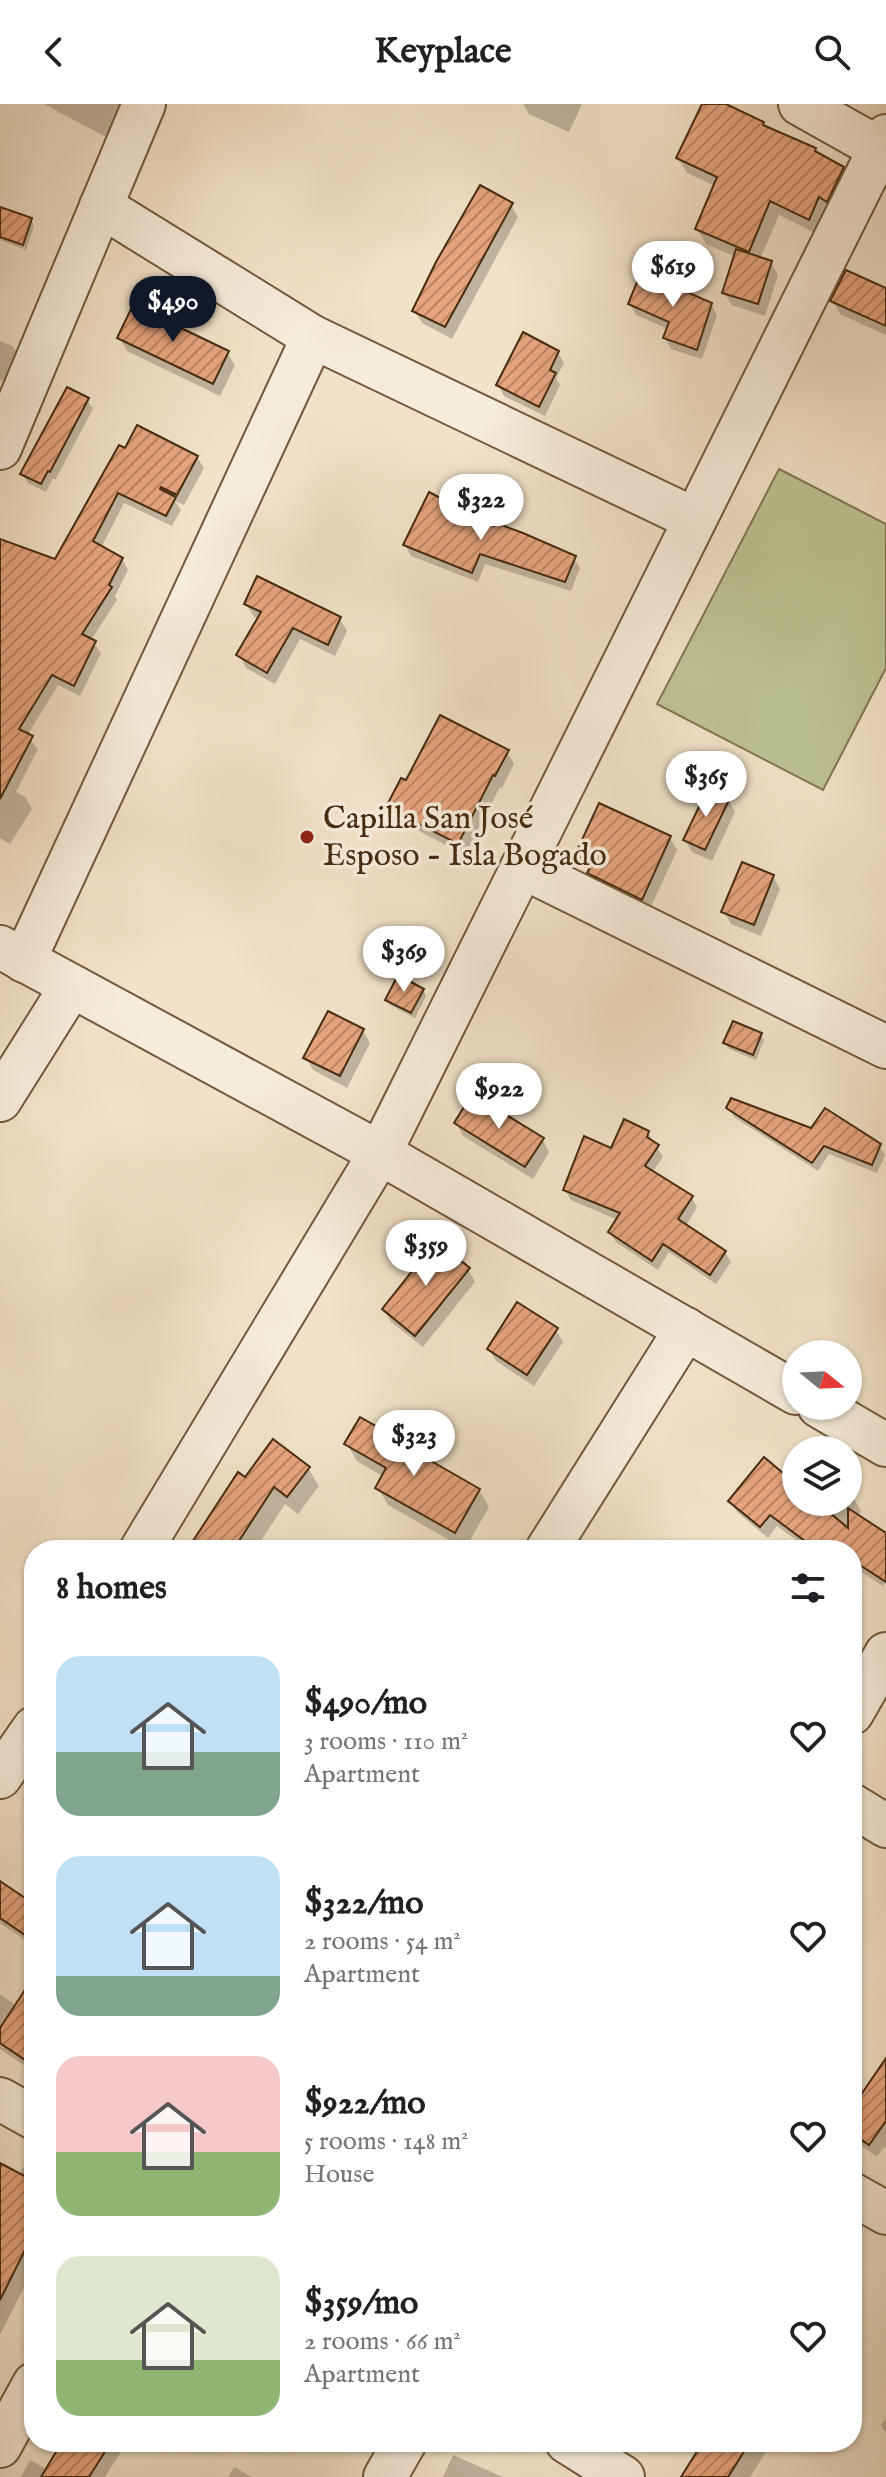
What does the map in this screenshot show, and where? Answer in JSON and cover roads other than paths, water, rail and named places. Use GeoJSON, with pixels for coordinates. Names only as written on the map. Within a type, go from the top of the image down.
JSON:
{"type":"FeatureCollection","features":[{"type":"Feature","properties":{"kind":"street"},"geometry":{"type":"LineString","coordinates":[[0,448],[144,104]]}},
{"type":"Feature","properties":{"kind":"street"},"geometry":{"type":"LineString","coordinates":[[147,1540],[380,1153],[883,142],[800,104]]}},
{"type":"Feature","properties":{"kind":"street"},"geometry":{"type":"LineString","coordinates":[[101,206],[313,337],[694,519]]}},
{"type":"Feature","properties":{"kind":"street"},"geometry":{"type":"LineString","coordinates":[[313,337],[12,954],[380,1153],[782,1385]]}},
{"type":"Feature","properties":{"kind":"street"},"geometry":{"type":"LineString","coordinates":[[522,867],[886,1047]]}},
{"type":"Feature","properties":{"kind":"street"},"geometry":{"type":"LineString","coordinates":[[0,1100],[71,987]]}},
{"type":"Feature","properties":{"kind":"street"},"geometry":{"type":"LineString","coordinates":[[553,1540],[686,1329]]}},
{"type":"Feature","properties":{"kind":"street"},"geometry":{"type":"LineString","coordinates":[[843,1420],[886,1445]]}},
{"type":"Feature","properties":{"kind":"street"},"geometry":{"type":"LineString","coordinates":[[862,1696],[886,1654]]}},
{"type":"Feature","properties":{"kind":"street"},"geometry":{"type":"LineString","coordinates":[[0,1777],[24,1730]]}},
{"type":"Feature","properties":{"kind":"street"},"geometry":{"type":"LineString","coordinates":[[862,1811],[886,1826]]}},
{"type":"Feature","properties":{"kind":"street"},"geometry":{"type":"LineString","coordinates":[[0,2099],[24,2112]]}},
{"type":"Feature","properties":{"kind":"street"},"geometry":{"type":"LineString","coordinates":[[862,2200],[886,2213]]}},
{"type":"Feature","properties":{"kind":"street"},"geometry":{"type":"LineString","coordinates":[[0,2446],[24,2402]]}},
{"type":"Feature","properties":{"kind":"street"},"geometry":{"type":"LineString","coordinates":[[385,2477],[399,2452]]}},
{"type":"Feature","properties":{"kind":"street"},"geometry":{"type":"LineString","coordinates":[[583,2452],[623,2477]]}},
{"type":"Feature","properties":{"kind":"place","name":"Capilla San José Esposo - Isla Bogado"},"geometry":{"type":"Point","coordinates":[307,837]}}]}
